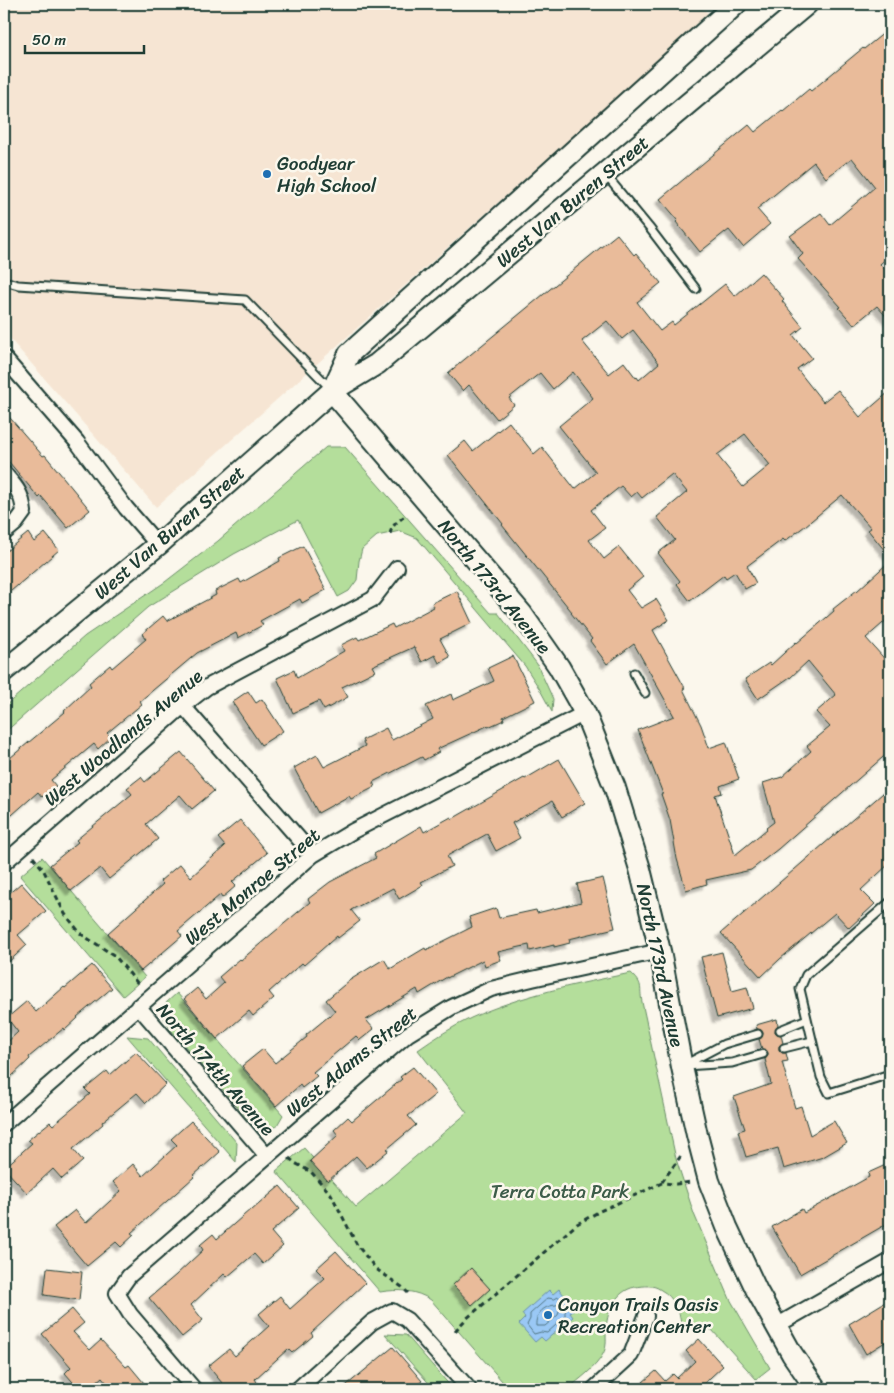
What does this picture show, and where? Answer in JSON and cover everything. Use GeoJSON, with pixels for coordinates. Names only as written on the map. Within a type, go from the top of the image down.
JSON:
{"type":"FeatureCollection","features":[{"type":"Feature","properties":{"kind":"main road","name":"West Van Buren Street"},"geometry":{"type":"LineString","coordinates":[[332,391],[349,354],[736,4]]}},
{"type":"Feature","properties":{"kind":"main road","name":"West Van Buren Street"},"geometry":{"type":"LineString","coordinates":[[4,671],[158,545],[332,391],[377,364],[807,4]]}},
{"type":"Feature","properties":{"kind":"main road","name":"North 173rd Avenue"},"geometry":{"type":"LineString","coordinates":[[332,391],[522,614],[559,667],[585,713],[616,788],[640,869],[660,951],[682,1067],[709,1181],[757,1291],[792,1354],[816,1389]]}},
{"type":"Feature","properties":{"kind":"street"},"geometry":{"type":"LineString","coordinates":[[4,358],[77,442],[126,508],[158,545]]}},
{"type":"Feature","properties":{"kind":"street"},"geometry":{"type":"LineString","coordinates":[[4,473],[18,490],[24,512],[16,523],[4,533]]}},
{"type":"Feature","properties":{"kind":"street","name":"West Woodlands Avenue"},"geometry":{"type":"LineString","coordinates":[[4,863],[207,687],[373,599],[397,568]]}},
{"type":"Feature","properties":{"kind":"street"},"geometry":{"type":"LineString","coordinates":[[183,706],[313,855]]}},
{"type":"Feature","properties":{"kind":"street","name":"West Monroe Street"},"geometry":{"type":"LineString","coordinates":[[4,1124],[313,855],[353,831],[585,713]]}},
{"type":"Feature","properties":{"kind":"street","name":"West Adams Street"},"geometry":{"type":"LineString","coordinates":[[194,1389],[130,1314],[117,1293],[128,1276],[408,1034],[452,1007],[491,989],[660,951]]}},
{"type":"Feature","properties":{"kind":"street","name":"North 174th Avenue"},"geometry":{"type":"LineString","coordinates":[[138,1006],[266,1155]]}},
{"type":"Feature","properties":{"kind":"street"},"geometry":{"type":"LineString","coordinates":[[776,1326],[890,1261]]}},
{"type":"Feature","properties":{"kind":"street"},"geometry":{"type":"LineString","coordinates":[[298,1389],[372,1322],[392,1311],[407,1320],[469,1389]]}},
{"type":"Feature","properties":{"kind":"street"},"geometry":{"type":"LineString","coordinates":[[594,1389],[631,1355],[646,1316]]}},
{"type":"Feature","properties":{"kind":"lane"},"geometry":{"type":"LineString","coordinates":[[605,173],[696,289]]}},
{"type":"Feature","properties":{"kind":"lane"},"geometry":{"type":"LineString","coordinates":[[4,281],[18,285],[245,300],[332,391]]}},
{"type":"Feature","properties":{"kind":"lane"},"geometry":{"type":"LineString","coordinates":[[634,673],[645,693]]}},
{"type":"Feature","properties":{"kind":"lane"},"geometry":{"type":"LineString","coordinates":[[890,902],[806,976],[800,989],[821,1077],[829,1093],[890,1074]]}},
{"type":"Feature","properties":{"kind":"lane"},"geometry":{"type":"LineString","coordinates":[[780,1030],[807,1019]]}},
{"type":"Feature","properties":{"kind":"lane"},"geometry":{"type":"LineString","coordinates":[[682,1067],[724,1044],[758,1034]]}},
{"type":"Feature","properties":{"kind":"lane"},"geometry":{"type":"LineString","coordinates":[[784,1048],[812,1041]]}},
{"type":"Feature","properties":{"kind":"lane"},"geometry":{"type":"LineString","coordinates":[[682,1067],[732,1063],[763,1054]]}},
{"type":"Feature","properties":{"kind":"path"},"geometry":{"type":"LineString","coordinates":[[390,534],[394,524],[406,515]]}},
{"type":"Feature","properties":{"kind":"path"},"geometry":{"type":"LineString","coordinates":[[24,846],[43,869],[65,914],[81,934],[116,956],[139,985]]}},
{"type":"Feature","properties":{"kind":"path"},"geometry":{"type":"LineString","coordinates":[[662,1183],[697,1135]]}},
{"type":"Feature","properties":{"kind":"path"},"geometry":{"type":"LineString","coordinates":[[289,1158],[311,1172],[331,1194],[346,1225],[376,1269],[402,1286],[408,1293]]}},
{"type":"Feature","properties":{"kind":"path"},"geometry":{"type":"LineString","coordinates":[[455,1331],[577,1224],[600,1211],[662,1183],[676,1184],[709,1181]]}},
{"type":"Feature","properties":{"kind":"shaded area","name":"Goodyear High School"},"geometry":{"type":"Polygon","coordinates":[[[4,4],[703,4],[701,6],[709,15],[156,507],[4,332],[4,4]]]}},
{"type":"Feature","properties":{"kind":"green space"},"geometry":{"type":"Polygon","coordinates":[[[326,447],[345,447],[491,613],[498,613],[537,664],[553,699],[552,712],[525,666],[417,538],[400,531],[377,536],[362,549],[357,580],[349,591],[338,597],[298,520],[234,554],[148,607],[4,733],[4,707],[85,636],[165,582],[218,541],[326,447]]]}},
{"type":"Feature","properties":{"kind":"green space"},"geometry":{"type":"Polygon","coordinates":[[[42,857],[145,977],[123,996],[20,876],[42,857]]]}},
{"type":"Feature","properties":{"kind":"green space","name":"Terra Cotta Park"},"geometry":{"type":"Polygon","coordinates":[[[631,973],[638,980],[640,986],[676,1159],[694,1214],[730,1299],[770,1368],[756,1379],[712,1330],[681,1325],[678,1310],[673,1300],[658,1288],[646,1286],[628,1289],[617,1298],[610,1310],[606,1325],[606,1346],[603,1354],[592,1369],[568,1389],[509,1389],[431,1300],[407,1291],[380,1292],[276,1171],[304,1148],[356,1207],[467,1113],[418,1050],[464,1021],[490,1010],[570,986],[631,973]]]}},
{"type":"Feature","properties":{"kind":"green space"},"geometry":{"type":"Polygon","coordinates":[[[177,993],[283,1115],[276,1127],[255,1127],[171,1030],[164,1017],[166,1003],[177,993]]]}},
{"type":"Feature","properties":{"kind":"green space"},"geometry":{"type":"Polygon","coordinates":[[[127,1036],[148,1038],[237,1143],[236,1162],[127,1036]]]}},
{"type":"Feature","properties":{"kind":"green space"},"geometry":{"type":"Polygon","coordinates":[[[385,1334],[406,1335],[453,1389],[434,1389],[385,1334]]]}},
{"type":"Feature","properties":{"kind":"water"},"geometry":{"type":"Polygon","coordinates":[[[559,1289],[575,1308],[570,1313],[573,1317],[545,1341],[541,1337],[535,1342],[519,1324],[525,1318],[522,1314],[549,1290],[553,1294],[559,1289]]]}},
{"type":"Feature","properties":{"kind":"building"},"geometry":{"type":"Polygon","coordinates":[[[890,28],[890,255],[880,264],[890,275],[890,321],[877,306],[854,325],[839,308],[841,307],[798,259],[803,254],[790,236],[821,213],[830,225],[875,187],[852,158],[826,178],[814,162],[757,209],[770,224],[743,247],[729,230],[700,252],[676,222],[678,220],[660,199],[749,125],[755,132],[809,89],[811,91],[890,28]]]}},
{"type":"Feature","properties":{"kind":"building"},"geometry":{"type":"Polygon","coordinates":[[[617,234],[661,283],[637,302],[660,331],[672,322],[674,325],[725,284],[735,296],[761,273],[784,299],[782,301],[803,327],[793,335],[812,358],[797,369],[823,402],[838,390],[860,417],[890,391],[890,505],[884,511],[890,518],[890,557],[868,530],[871,528],[842,495],[785,541],[783,539],[747,566],[756,583],[745,589],[735,572],[726,578],[724,575],[690,601],[677,584],[680,581],[658,553],[675,540],[657,517],[687,492],[672,474],[642,498],[637,492],[631,497],[621,486],[591,510],[605,528],[589,540],[604,559],[619,547],[643,577],[627,590],[641,608],[656,599],[669,620],[653,630],[685,688],[683,689],[701,725],[709,748],[726,742],[739,779],[720,786],[722,793],[715,795],[735,855],[774,822],[763,783],[782,777],[811,751],[807,746],[830,727],[816,712],[836,695],[808,661],[790,678],[758,699],[745,679],[769,663],[771,665],[890,561],[890,617],[866,638],[890,665],[890,751],[778,849],[751,870],[706,880],[707,884],[686,890],[677,859],[670,820],[661,794],[663,794],[638,730],[674,716],[634,644],[607,664],[590,641],[592,639],[572,612],[448,455],[465,441],[473,451],[509,422],[534,454],[542,447],[575,489],[596,472],[559,426],[593,398],[573,372],[553,389],[540,373],[509,398],[514,405],[497,419],[469,385],[463,391],[448,373],[617,234]],[[607,321],[582,341],[609,374],[624,362],[639,380],[659,363],[633,330],[622,339],[607,321]],[[745,434],[717,455],[743,487],[770,465],[745,434]]]}},
{"type":"Feature","properties":{"kind":"building"},"geometry":{"type":"Polygon","coordinates":[[[4,411],[43,456],[45,455],[90,510],[68,528],[41,496],[39,498],[4,456],[4,411]]]}},
{"type":"Feature","properties":{"kind":"building"},"geometry":{"type":"Polygon","coordinates":[[[28,533],[34,542],[45,533],[59,550],[4,597],[4,553],[28,533]]]}},
{"type":"Feature","properties":{"kind":"building"},"geometry":{"type":"Polygon","coordinates":[[[303,546],[326,590],[302,603],[300,599],[260,621],[263,625],[238,638],[236,633],[197,653],[140,701],[142,704],[107,733],[111,737],[98,749],[94,744],[51,780],[56,786],[42,797],[38,792],[4,822],[4,763],[65,712],[91,686],[89,683],[110,665],[112,668],[146,639],[142,634],[163,616],[167,621],[216,595],[215,591],[239,579],[241,583],[280,561],[279,558],[303,546]]]}},
{"type":"Feature","properties":{"kind":"building"},"geometry":{"type":"Polygon","coordinates":[[[457,591],[472,623],[440,639],[450,657],[439,663],[435,655],[422,662],[414,647],[372,666],[375,671],[342,687],[348,697],[324,710],[319,701],[293,713],[277,678],[294,670],[297,678],[344,651],[341,645],[357,637],[359,640],[392,624],[394,628],[434,607],[432,603],[457,591]]]}},
{"type":"Feature","properties":{"kind":"building"},"geometry":{"type":"Polygon","coordinates":[[[513,656],[535,701],[503,717],[504,720],[437,749],[439,752],[424,760],[422,757],[373,782],[375,787],[351,799],[349,796],[318,813],[294,768],[317,755],[324,767],[365,746],[362,740],[386,728],[392,740],[433,719],[426,706],[451,694],[453,700],[494,681],[488,668],[513,656]]]}},
{"type":"Feature","properties":{"kind":"building"},"geometry":{"type":"Polygon","coordinates":[[[248,691],[256,703],[262,699],[283,731],[261,745],[232,702],[248,691]]]}},
{"type":"Feature","properties":{"kind":"building"},"geometry":{"type":"Polygon","coordinates":[[[181,752],[214,791],[192,809],[180,795],[146,824],[158,839],[109,879],[100,868],[71,891],[50,865],[78,842],[76,840],[132,794],[127,788],[141,777],[145,782],[181,752]]]}},
{"type":"Feature","properties":{"kind":"building"},"geometry":{"type":"Polygon","coordinates":[[[559,759],[585,803],[562,817],[552,801],[512,823],[520,838],[496,851],[487,834],[447,856],[452,866],[421,882],[423,885],[399,899],[393,888],[351,910],[360,921],[338,938],[337,936],[304,965],[302,963],[269,992],[274,998],[253,1016],[249,1011],[217,1039],[184,999],[197,988],[206,999],[224,983],[219,977],[310,902],[308,899],[330,882],[376,858],[374,854],[421,826],[424,832],[451,817],[452,819],[559,759]]]}},
{"type":"Feature","properties":{"kind":"building"},"geometry":{"type":"Polygon","coordinates":[[[890,787],[890,863],[861,890],[875,904],[849,928],[835,913],[761,977],[721,933],[890,787]]]}},
{"type":"Feature","properties":{"kind":"building"},"geometry":{"type":"Polygon","coordinates":[[[240,820],[267,853],[232,882],[236,886],[222,898],[220,895],[178,931],[182,936],[141,971],[108,933],[163,884],[160,881],[180,864],[191,877],[225,846],[218,838],[240,820]]]}},
{"type":"Feature","properties":{"kind":"building"},"geometry":{"type":"Polygon","coordinates":[[[603,878],[615,928],[569,939],[570,943],[554,947],[554,945],[530,951],[529,945],[498,952],[501,960],[485,966],[483,960],[447,977],[419,994],[417,989],[366,1020],[374,1029],[360,1040],[356,1036],[313,1072],[317,1076],[302,1088],[300,1085],[276,1106],[242,1066],[263,1049],[275,1063],[335,1011],[326,1000],[350,980],[384,959],[390,969],[425,948],[426,950],[472,927],[469,917],[496,908],[499,918],[536,910],[537,913],[581,902],[577,884],[603,878]]]}},
{"type":"Feature","properties":{"kind":"building"},"geometry":{"type":"Polygon","coordinates":[[[21,883],[46,911],[18,935],[27,945],[4,966],[4,898],[21,883]]]}},
{"type":"Feature","properties":{"kind":"building"},"geometry":{"type":"Polygon","coordinates":[[[722,952],[732,991],[747,987],[753,1008],[717,1018],[701,957],[722,952]]]}},
{"type":"Feature","properties":{"kind":"building"},"geometry":{"type":"Polygon","coordinates":[[[92,965],[112,988],[77,1017],[65,1030],[64,1028],[29,1057],[30,1059],[10,1078],[4,1071],[4,1045],[18,1032],[7,1018],[27,1001],[36,1012],[92,965]]]}},
{"type":"Feature","properties":{"kind":"building"},"geometry":{"type":"Polygon","coordinates":[[[777,1019],[778,1025],[775,1032],[781,1035],[783,1043],[779,1046],[779,1050],[782,1053],[786,1053],[788,1061],[782,1062],[795,1108],[801,1106],[810,1135],[834,1121],[847,1143],[823,1157],[784,1169],[778,1148],[746,1157],[738,1131],[745,1129],[734,1097],[771,1084],[765,1059],[768,1053],[762,1049],[759,1039],[763,1033],[757,1029],[756,1025],[777,1019]]]}},
{"type":"Feature","properties":{"kind":"building"},"geometry":{"type":"Polygon","coordinates":[[[136,1052],[166,1084],[146,1103],[137,1093],[73,1149],[83,1161],[62,1179],[53,1169],[27,1193],[4,1168],[32,1143],[28,1140],[50,1122],[53,1125],[90,1094],[85,1089],[107,1071],[110,1075],[136,1052]]]}},
{"type":"Feature","properties":{"kind":"building"},"geometry":{"type":"Polygon","coordinates":[[[413,1067],[436,1094],[408,1116],[416,1125],[367,1168],[356,1156],[328,1181],[310,1161],[338,1135],[334,1130],[348,1117],[352,1121],[402,1079],[400,1077],[413,1067]]]}},
{"type":"Feature","properties":{"kind":"building"},"geometry":{"type":"Polygon","coordinates":[[[191,1121],[220,1152],[131,1233],[134,1235],[121,1247],[116,1242],[87,1266],[54,1227],[75,1210],[86,1223],[121,1191],[113,1182],[133,1164],[143,1176],[177,1145],[171,1139],[191,1121]]]}},
{"type":"Feature","properties":{"kind":"building"},"geometry":{"type":"Polygon","coordinates":[[[890,1163],[890,1222],[800,1274],[772,1227],[802,1209],[804,1213],[869,1177],[868,1173],[890,1163]]]}},
{"type":"Feature","properties":{"kind":"building"},"geometry":{"type":"Polygon","coordinates":[[[280,1186],[299,1208],[271,1232],[283,1246],[263,1264],[254,1254],[227,1277],[224,1274],[191,1305],[203,1320],[182,1337],[149,1298],[203,1250],[200,1245],[213,1234],[217,1239],[280,1186]]]}},
{"type":"Feature","properties":{"kind":"building"},"geometry":{"type":"Polygon","coordinates":[[[336,1251],[365,1283],[311,1333],[313,1336],[292,1353],[288,1349],[255,1379],[257,1382],[249,1389],[227,1389],[208,1366],[229,1349],[235,1356],[269,1326],[259,1314],[280,1296],[290,1309],[325,1278],[316,1269],[336,1251]]]}},
{"type":"Feature","properties":{"kind":"building"},"geometry":{"type":"Polygon","coordinates":[[[47,1268],[82,1272],[79,1300],[44,1295],[47,1268]]]}},
{"type":"Feature","properties":{"kind":"building"},"geometry":{"type":"Polygon","coordinates":[[[471,1268],[490,1289],[472,1305],[453,1285],[471,1268]]]}},
{"type":"Feature","properties":{"kind":"building"},"geometry":{"type":"Polygon","coordinates":[[[890,1299],[890,1339],[866,1354],[849,1324],[890,1299]]]}},
{"type":"Feature","properties":{"kind":"building"},"geometry":{"type":"Polygon","coordinates":[[[72,1309],[84,1323],[73,1332],[90,1350],[101,1340],[126,1367],[129,1365],[149,1389],[112,1389],[102,1377],[88,1389],[79,1389],[65,1373],[71,1367],[42,1334],[72,1309]]]}},
{"type":"Feature","properties":{"kind":"building"},"geometry":{"type":"Polygon","coordinates":[[[699,1339],[723,1366],[698,1389],[649,1389],[643,1382],[656,1371],[665,1381],[673,1374],[677,1378],[695,1361],[686,1351],[699,1339]]]}},
{"type":"Feature","properties":{"kind":"building"},"geometry":{"type":"Polygon","coordinates":[[[393,1347],[422,1381],[412,1389],[342,1389],[393,1347]]]}},
{"type":"Feature","properties":{"kind":"place","name":"Goodyear High School"},"geometry":{"type":"Point","coordinates":[267,174]}},
{"type":"Feature","properties":{"kind":"place","name":"Canyon Trails Oasis Recreation Center"},"geometry":{"type":"Point","coordinates":[548,1315]}}]}
